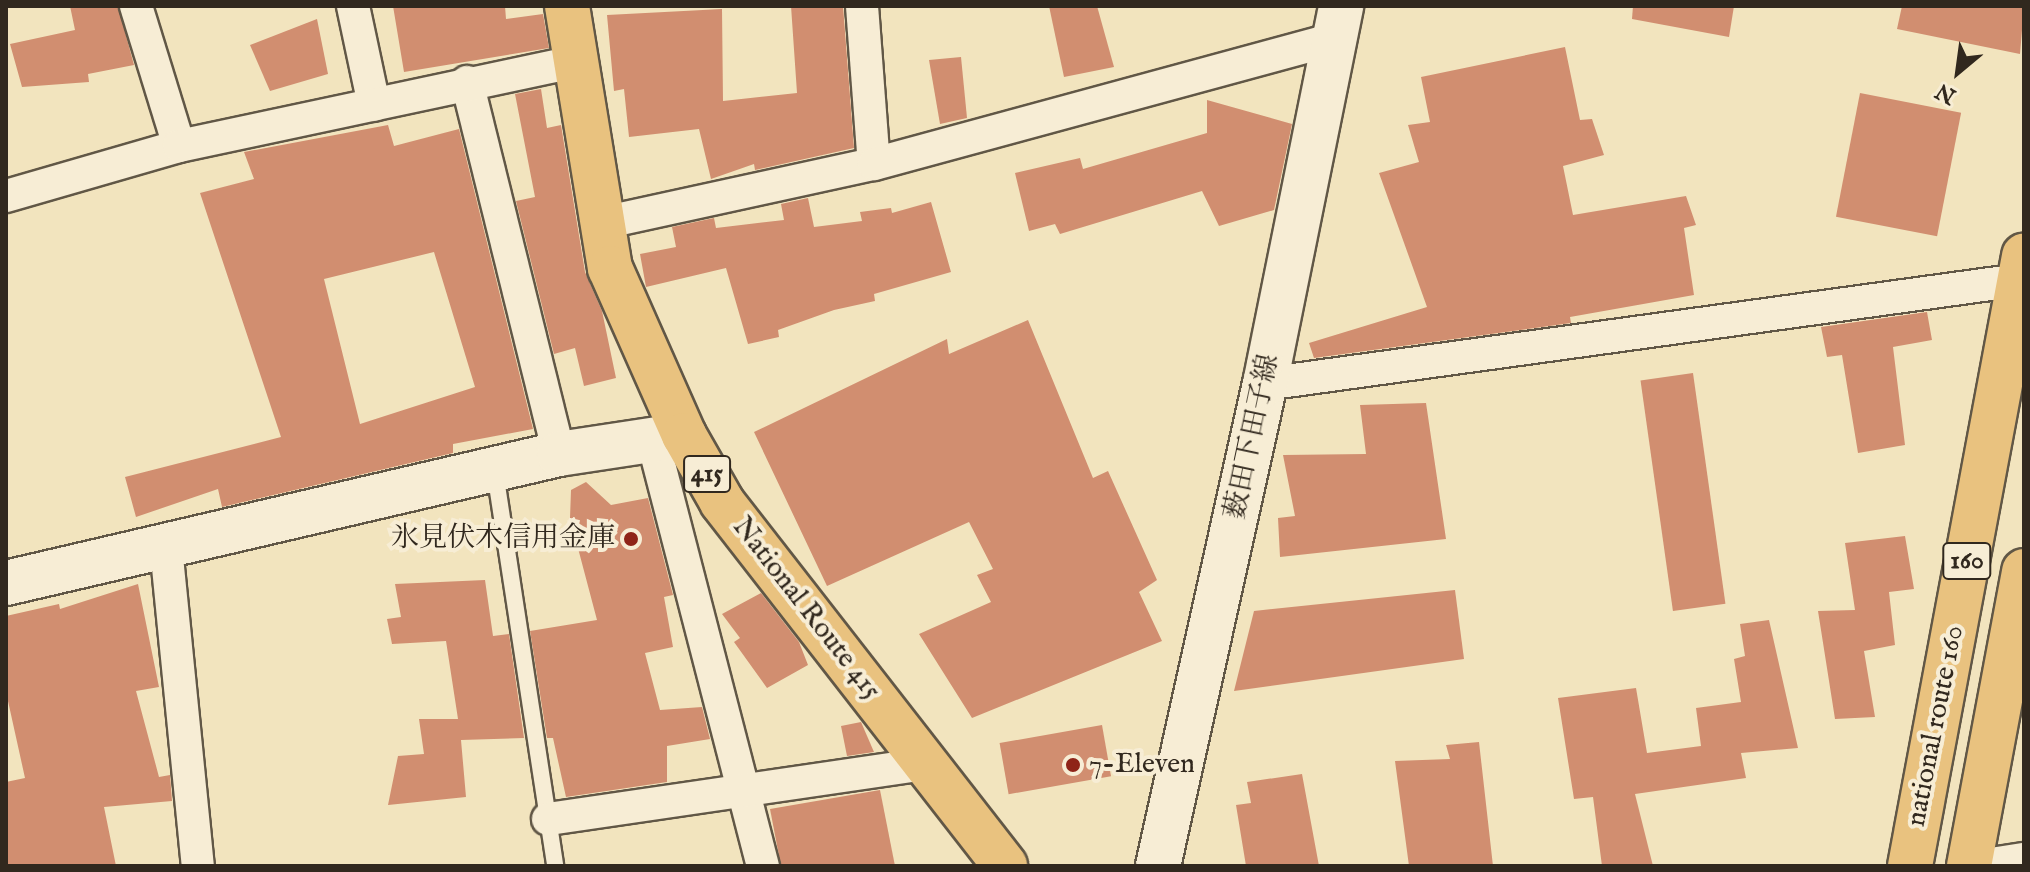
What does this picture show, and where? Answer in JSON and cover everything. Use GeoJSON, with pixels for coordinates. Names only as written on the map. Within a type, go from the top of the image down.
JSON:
{"type":"FeatureCollection","features":[{"type":"Feature","properties":{"kind":"highway","name":"National Route 415"},"geometry":{"type":"LineString","coordinates":[[567,6],[607,222],[610,268],[669,438],[1005,866]]}},
{"type":"Feature","properties":{"kind":"highway","name":"national route 160"},"geometry":{"type":"LineString","coordinates":[[1910,866],[2022,268]]}},
{"type":"Feature","properties":{"kind":"highway","name":"national route 160"},"geometry":{"type":"LineString","coordinates":[[1969,866],[2024,571]]}},
{"type":"Feature","properties":{"kind":"main road","name":"薮田下田子線"},"geometry":{"type":"LineString","coordinates":[[1158,866],[1265,384],[1338,22]]}},
{"type":"Feature","properties":{"kind":"main road"},"geometry":{"type":"LineString","coordinates":[[6,583],[495,472],[559,454],[669,438]]}},
{"type":"Feature","properties":{"kind":"street"},"geometry":{"type":"LineString","coordinates":[[136,6],[179,146]]}},
{"type":"Feature","properties":{"kind":"street"},"geometry":{"type":"LineString","coordinates":[[353,6],[374,105]]}},
{"type":"Feature","properties":{"kind":"street"},"geometry":{"type":"LineString","coordinates":[[862,6],[874,164]]}},
{"type":"Feature","properties":{"kind":"street"},"geometry":{"type":"LineString","coordinates":[[607,222],[874,164],[1338,22]]}},
{"type":"Feature","properties":{"kind":"street"},"geometry":{"type":"LineString","coordinates":[[6,196],[179,146],[467,82],[575,62]]}},
{"type":"Feature","properties":{"kind":"street"},"geometry":{"type":"LineString","coordinates":[[467,82],[559,454]]}},
{"type":"Feature","properties":{"kind":"street"},"geometry":{"type":"LineString","coordinates":[[1265,384],[2022,268]]}},
{"type":"Feature","properties":{"kind":"street"},"geometry":{"type":"LineString","coordinates":[[669,438],[744,793],[763,866]]}},
{"type":"Feature","properties":{"kind":"street"},"geometry":{"type":"LineString","coordinates":[[166,547],[198,866]]}},
{"type":"Feature","properties":{"kind":"street"},"geometry":{"type":"LineString","coordinates":[[548,819],[744,793],[925,764]]}},
{"type":"Feature","properties":{"kind":"street"},"geometry":{"type":"LineString","coordinates":[[1978,866],[2024,859]]}},
{"type":"Feature","properties":{"kind":"lane"},"geometry":{"type":"LineString","coordinates":[[495,472],[555,866]]}},
{"type":"Feature","properties":{"kind":"building"},"geometry":{"type":"Polygon","coordinates":[[[70,6],[118,6],[134,65],[88,74],[89,82],[22,87],[10,44],[75,30],[70,6]]]}},
{"type":"Feature","properties":{"kind":"building"},"geometry":{"type":"Polygon","coordinates":[[[393,6],[505,6],[506,19],[543,14],[549,48],[404,72],[393,6]]]}},
{"type":"Feature","properties":{"kind":"building"},"geometry":{"type":"Polygon","coordinates":[[[791,6],[843,6],[854,148],[755,170],[754,164],[711,179],[699,129],[629,137],[624,89],[614,91],[607,15],[722,9],[723,101],[797,93],[791,6]]]}},
{"type":"Feature","properties":{"kind":"building"},"geometry":{"type":"Polygon","coordinates":[[[1049,6],[1097,6],[1114,67],[1064,77],[1049,6]]]}},
{"type":"Feature","properties":{"kind":"building"},"geometry":{"type":"Polygon","coordinates":[[[1633,6],[1734,6],[1729,37],[1632,19],[1633,6]]]}},
{"type":"Feature","properties":{"kind":"building"},"geometry":{"type":"Polygon","coordinates":[[[1902,6],[2024,6],[2020,54],[1897,29],[1902,6]]]}},
{"type":"Feature","properties":{"kind":"building"},"geometry":{"type":"Polygon","coordinates":[[[317,19],[328,74],[270,91],[250,45],[317,19]]]}},
{"type":"Feature","properties":{"kind":"building"},"geometry":{"type":"Polygon","coordinates":[[[1565,47],[1580,120],[1592,119],[1604,155],[1563,166],[1573,215],[1686,196],[1696,225],[1684,228],[1694,295],[1570,317],[1571,323],[1314,358],[1309,343],[1427,307],[1379,173],[1419,162],[1408,125],[1430,122],[1421,77],[1565,47]]]}},
{"type":"Feature","properties":{"kind":"building"},"geometry":{"type":"Polygon","coordinates":[[[961,57],[967,118],[940,124],[929,60],[961,57]]]}},
{"type":"Feature","properties":{"kind":"building"},"geometry":{"type":"Polygon","coordinates":[[[541,89],[547,128],[561,125],[585,272],[602,311],[616,378],[584,386],[575,348],[554,354],[516,201],[535,197],[515,94],[541,89]]]}},
{"type":"Feature","properties":{"kind":"building"},"geometry":{"type":"Polygon","coordinates":[[[1860,93],[1961,113],[1937,236],[1836,217],[1860,93]]]}},
{"type":"Feature","properties":{"kind":"building"},"geometry":{"type":"Polygon","coordinates":[[[1207,100],[1292,124],[1274,210],[1219,226],[1202,191],[1060,234],[1055,224],[1029,231],[1015,173],[1080,158],[1083,169],[1207,133],[1207,100]]]}},
{"type":"Feature","properties":{"kind":"building"},"geometry":{"type":"Polygon","coordinates":[[[388,125],[394,146],[459,129],[533,429],[453,444],[453,453],[222,507],[218,489],[136,517],[125,477],[281,437],[200,193],[254,179],[244,152],[388,125]],[[434,252],[324,279],[360,424],[475,387],[434,252]]]}},
{"type":"Feature","properties":{"kind":"building"},"geometry":{"type":"Polygon","coordinates":[[[808,198],[814,227],[862,221],[860,212],[891,208],[892,213],[931,202],[951,272],[874,294],[875,301],[834,310],[778,330],[779,337],[748,344],[726,268],[646,287],[640,254],[676,247],[672,227],[714,218],[716,228],[784,220],[781,204],[808,198]]]}},
{"type":"Feature","properties":{"kind":"building"},"geometry":{"type":"Polygon","coordinates":[[[1927,312],[1932,340],[1893,347],[1905,445],[1858,453],[1842,355],[1827,357],[1821,327],[1927,312]]]}},
{"type":"Feature","properties":{"kind":"building"},"geometry":{"type":"Polygon","coordinates":[[[1028,320],[1093,478],[1108,471],[1157,580],[1139,592],[1162,641],[972,718],[919,634],[991,602],[977,575],[993,569],[969,522],[827,586],[754,432],[947,339],[949,354],[1028,320]]]}},
{"type":"Feature","properties":{"kind":"building"},"geometry":{"type":"Polygon","coordinates":[[[1693,373],[1725,604],[1673,611],[1641,380],[1693,373]]]}},
{"type":"Feature","properties":{"kind":"building"},"geometry":{"type":"Polygon","coordinates":[[[1426,403],[1446,539],[1280,557],[1278,518],[1295,516],[1283,455],[1366,454],[1360,405],[1426,403]]]}},
{"type":"Feature","properties":{"kind":"building"},"geometry":{"type":"Polygon","coordinates":[[[586,482],[611,505],[648,498],[673,595],[664,597],[673,647],[645,653],[660,710],[702,707],[710,739],[667,746],[667,782],[566,797],[553,738],[547,738],[530,631],[597,620],[570,518],[571,490],[586,482]]]}},
{"type":"Feature","properties":{"kind":"building"},"geometry":{"type":"Polygon","coordinates":[[[1905,536],[1914,589],[1889,592],[1895,645],[1864,651],[1875,717],[1835,719],[1818,611],[1855,610],[1845,543],[1905,536]]]}},
{"type":"Feature","properties":{"kind":"building"},"geometry":{"type":"Polygon","coordinates":[[[485,580],[493,636],[509,634],[524,738],[461,740],[466,797],[388,805],[398,756],[424,754],[419,719],[458,719],[446,641],[392,644],[387,619],[401,617],[395,584],[485,580]]]}},
{"type":"Feature","properties":{"kind":"building"},"geometry":{"type":"Polygon","coordinates":[[[138,584],[159,687],[136,691],[159,777],[170,775],[172,801],[104,807],[116,866],[6,866],[6,782],[25,778],[6,692],[6,616],[59,604],[60,609],[138,584]]]}},
{"type":"Feature","properties":{"kind":"building"},"geometry":{"type":"Polygon","coordinates":[[[1455,590],[1464,659],[1234,691],[1254,611],[1455,590]]]}},
{"type":"Feature","properties":{"kind":"building"},"geometry":{"type":"Polygon","coordinates":[[[761,593],[799,642],[808,665],[767,688],[734,642],[740,638],[722,614],[761,593]]]}},
{"type":"Feature","properties":{"kind":"building"},"geometry":{"type":"Polygon","coordinates":[[[1769,620],[1798,748],[1741,753],[1746,778],[1635,794],[1653,866],[1602,866],[1593,797],[1574,799],[1558,698],[1636,688],[1647,753],[1701,746],[1696,708],[1741,702],[1734,659],[1745,656],[1740,624],[1769,620]]]}},
{"type":"Feature","properties":{"kind":"building"},"geometry":{"type":"Polygon","coordinates":[[[861,722],[874,752],[847,756],[841,726],[861,722]]]}},
{"type":"Feature","properties":{"kind":"building"},"geometry":{"type":"Polygon","coordinates":[[[1102,725],[1111,776],[1009,794],[1000,743],[1102,725]]]}},
{"type":"Feature","properties":{"kind":"building"},"geometry":{"type":"Polygon","coordinates":[[[1479,742],[1493,866],[1409,866],[1395,761],[1450,759],[1446,745],[1479,742]]]}},
{"type":"Feature","properties":{"kind":"building"},"geometry":{"type":"Polygon","coordinates":[[[1302,774],[1319,866],[1246,866],[1236,805],[1251,803],[1247,782],[1302,774]]]}},
{"type":"Feature","properties":{"kind":"building"},"geometry":{"type":"Polygon","coordinates":[[[880,790],[895,866],[781,866],[770,809],[880,790]]]}},
{"type":"Feature","properties":{"kind":"place","name":"氷見伏木信用金庫"},"geometry":{"type":"Point","coordinates":[631,539]}},
{"type":"Feature","properties":{"kind":"place","name":"7-Eleven"},"geometry":{"type":"Point","coordinates":[1073,765]}}]}
